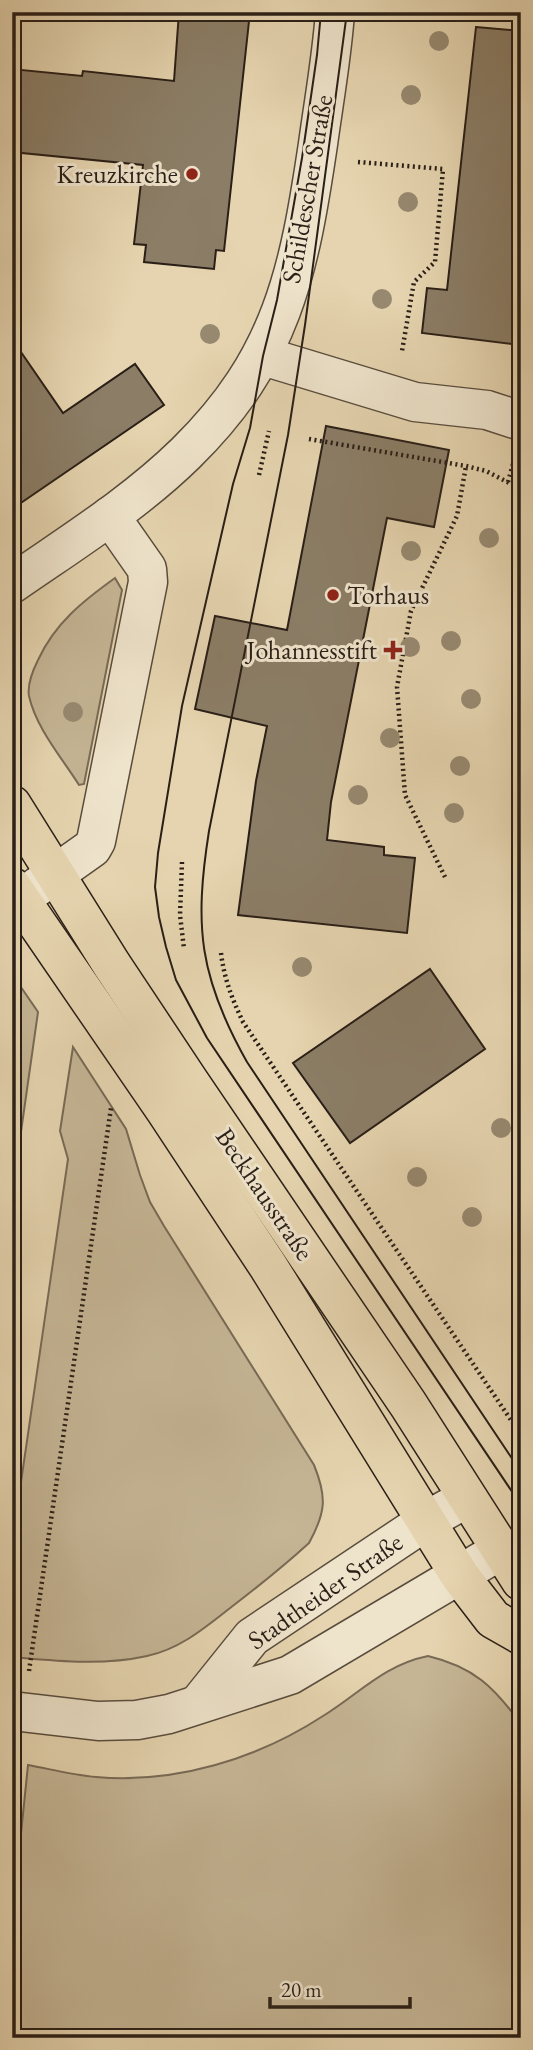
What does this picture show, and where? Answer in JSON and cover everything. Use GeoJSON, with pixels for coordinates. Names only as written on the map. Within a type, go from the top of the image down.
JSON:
{"type":"FeatureCollection","features":[{"type":"Feature","properties":{"kind":"main road","name":"Beckhausstraße"},"geometry":{"type":"LineString","coordinates":[[12,805],[173,1058],[408,1404],[511,1565]]}},
{"type":"Feature","properties":{"kind":"main road","name":"Beckhausstraße"},"geometry":{"type":"LineString","coordinates":[[16,893],[268,1266],[460,1576],[493,1619],[521,1635]]}},
{"type":"Feature","properties":{"kind":"street","name":"Schildescher Straße"},"geometry":{"type":"LineString","coordinates":[[12,584],[110,516],[187,453],[239,392],[263,356],[294,274],[316,159],[335,12]]}},
{"type":"Feature","properties":{"kind":"street"},"geometry":{"type":"LineString","coordinates":[[263,356],[428,404],[487,410],[521,421]]}},
{"type":"Feature","properties":{"kind":"street"},"geometry":{"type":"LineString","coordinates":[[16,893],[55,874],[92,848],[96,841],[148,582],[148,569],[110,516]]}},
{"type":"Feature","properties":{"kind":"street","name":"Stadtheider Straße"},"geometry":{"type":"LineString","coordinates":[[199,1703],[252,1636],[426,1521],[467,1498]]}},
{"type":"Feature","properties":{"kind":"street","name":"Stadtheider Straße"},"geometry":{"type":"LineString","coordinates":[[18,1712],[99,1721],[137,1720],[169,1714],[290,1675],[460,1576],[511,1565]]}},
{"type":"Feature","properties":{"kind":"path"},"geometry":{"type":"LineString","coordinates":[[316,159],[443,169],[435,262],[414,282],[394,395]]}},
{"type":"Feature","properties":{"kind":"path"},"geometry":{"type":"LineString","coordinates":[[259,475],[269,431]]}},
{"type":"Feature","properties":{"kind":"path"},"geometry":{"type":"LineString","coordinates":[[309,439],[466,466],[486,471],[521,489]]}},
{"type":"Feature","properties":{"kind":"path"},"geometry":{"type":"LineString","coordinates":[[445,877],[405,795],[397,687],[411,611],[457,516],[466,466]]}},
{"type":"Feature","properties":{"kind":"path"},"geometry":{"type":"LineString","coordinates":[[182,862],[179,901],[184,949]]}},
{"type":"Feature","properties":{"kind":"path"},"geometry":{"type":"LineString","coordinates":[[221,953],[229,992],[249,1032],[521,1435]]}},
{"type":"Feature","properties":{"kind":"path"},"geometry":{"type":"LineString","coordinates":[[18,1712],[120,1045]]}},
{"type":"Feature","properties":{"kind":"shaded area"},"geometry":{"type":"Polygon","coordinates":[[[115,578],[122,590],[84,784],[79,785],[37,720],[29,696],[30,682],[45,647],[61,624],[81,604],[115,578]]]}},
{"type":"Feature","properties":{"kind":"shaded area"},"geometry":{"type":"Polygon","coordinates":[[[12,974],[38,1012],[17,1160],[12,1160],[12,974]]]}},
{"type":"Feature","properties":{"kind":"shaded area"},"geometry":{"type":"Polygon","coordinates":[[[73,1047],[126,1129],[150,1202],[314,1465],[323,1496],[319,1522],[309,1543],[204,1629],[159,1653],[113,1661],[80,1662],[12,1657],[12,1544],[68,1159],[60,1131],[73,1047]]]}},
{"type":"Feature","properties":{"kind":"shaded area"},"geometry":{"type":"Polygon","coordinates":[[[428,1656],[458,1666],[482,1680],[502,1699],[521,1724],[521,2038],[12,2038],[12,1922],[28,1765],[87,1776],[126,1778],[185,1772],[214,1765],[271,1745],[336,1707],[385,1673],[412,1660],[428,1656]]]}},
{"type":"Feature","properties":{"kind":"building","name":"Kreuzkirche"},"geometry":{"type":"Polygon","coordinates":[[[179,12],[250,12],[224,251],[216,250],[214,269],[144,262],[146,245],[134,244],[143,165],[12,152],[12,69],[82,76],[83,71],[174,81],[179,12]]]}},
{"type":"Feature","properties":{"kind":"building"},"geometry":{"type":"Polygon","coordinates":[[[476,27],[521,31],[521,345],[422,333],[427,288],[447,290],[476,27]]]}},
{"type":"Feature","properties":{"kind":"building"},"geometry":{"type":"Polygon","coordinates":[[[12,339],[63,413],[135,364],[164,405],[12,509],[12,339]]]}},
{"type":"Feature","properties":{"kind":"building"},"geometry":{"type":"Polygon","coordinates":[[[326,426],[449,450],[434,527],[387,518],[331,802],[327,840],[384,847],[384,855],[415,858],[407,933],[238,915],[256,781],[267,726],[195,709],[215,616],[287,630],[326,426]]]}},
{"type":"Feature","properties":{"kind":"building"},"geometry":{"type":"Polygon","coordinates":[[[430,969],[485,1049],[350,1143],[293,1063],[430,969]]]}},
{"type":"Feature","properties":{"kind":"tram line"},"geometry":{"type":"LineString","coordinates":[[321,12],[302,158],[277,300],[263,356],[250,428],[233,484],[182,706],[158,853],[155,887],[159,917],[176,980],[207,1038],[521,1505]]}},
{"type":"Feature","properties":{"kind":"tram line"},"geometry":{"type":"LineString","coordinates":[[347,12],[288,435],[209,831],[202,895],[204,950],[219,1003],[247,1062],[521,1472]]}},
{"type":"Feature","properties":{"kind":"place","name":"Kreuzkirche"},"geometry":{"type":"Point","coordinates":[192,174]}},
{"type":"Feature","properties":{"kind":"place","name":"Torhaus"},"geometry":{"type":"Point","coordinates":[333,595]}},
{"type":"Feature","properties":{"kind":"place","name":"Johannesstift"},"geometry":{"type":"Point","coordinates":[393,650]}}]}
